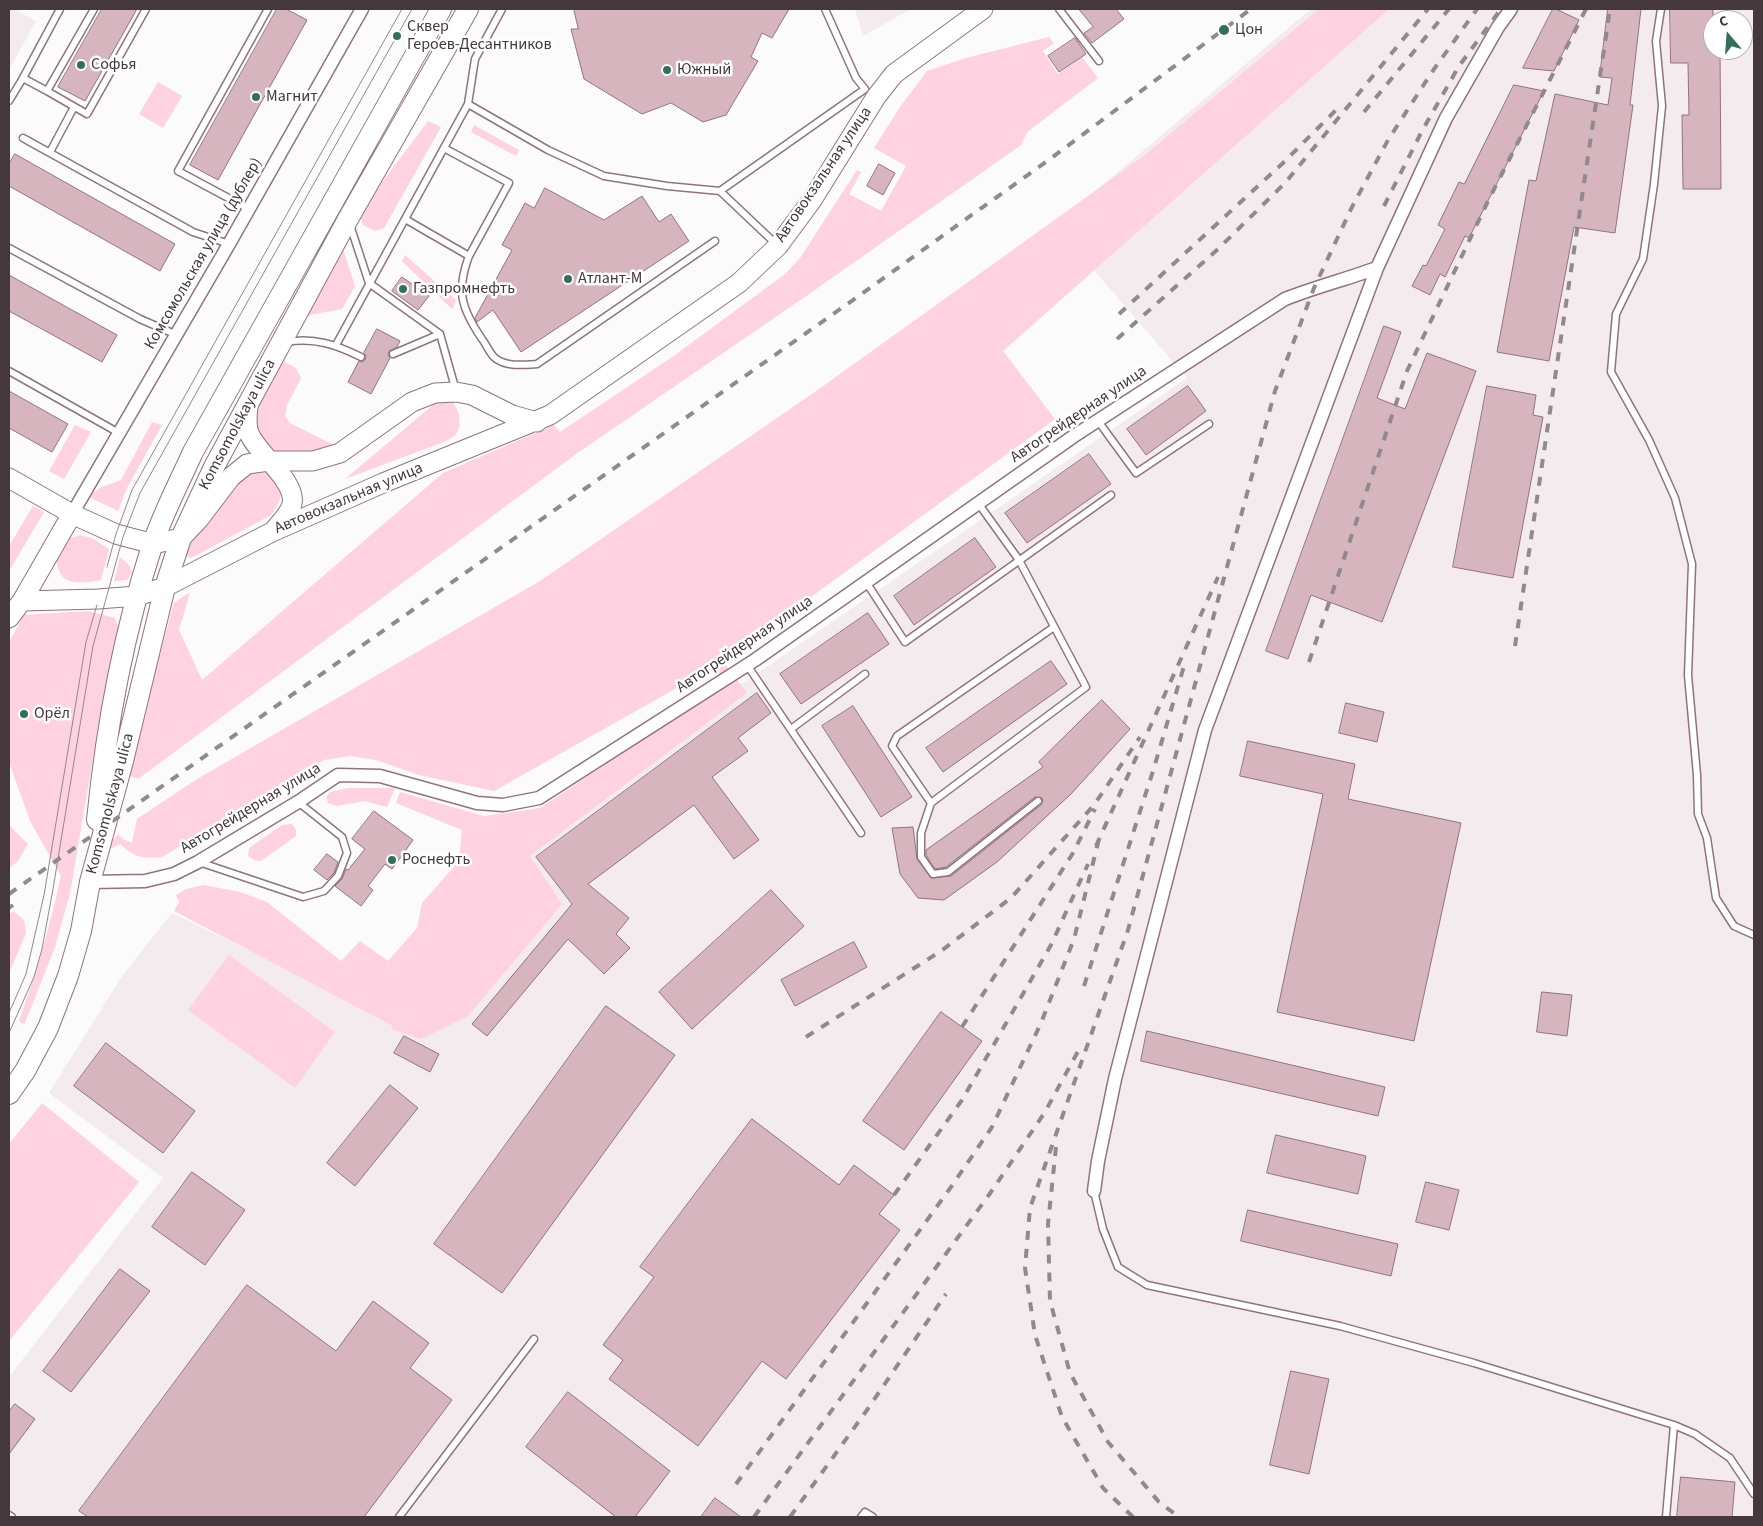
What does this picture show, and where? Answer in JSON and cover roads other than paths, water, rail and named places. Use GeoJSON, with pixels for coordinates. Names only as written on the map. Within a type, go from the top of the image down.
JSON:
{"type":"FeatureCollection","features":[{"type":"Feature","properties":{"kind":"main road","name":"Komsomolskaya ulica"},"geometry":{"type":"LineString","coordinates":[[90,882],[103,759],[120,668],[137,596],[153,544],[193,452],[441,9]]}},
{"type":"Feature","properties":{"kind":"main road","name":"Komsomolskaya ulica"},"geometry":{"type":"LineString","coordinates":[[90,882],[123,761],[165,588],[181,538],[214,466],[348,219],[468,9]]}},
{"type":"Feature","properties":{"kind":"main road"},"geometry":{"type":"LineString","coordinates":[[9,1094],[25,1071],[48,1028],[68,976],[81,931],[90,882]]}},
{"type":"Feature","properties":{"kind":"street","name":"Комсомольская улица (дублер)"},"geometry":{"type":"LineString","coordinates":[[72,514],[229,244],[362,9]]}},
{"type":"Feature","properties":{"kind":"street","name":"Автовокзальная улица"},"geometry":{"type":"LineString","coordinates":[[22,601],[137,596],[165,588],[272,532],[383,483],[537,422],[550,415],[739,283],[778,246],[812,200],[870,93],[983,9]]}},
{"type":"Feature","properties":{"kind":"street"},"geometry":{"type":"LineString","coordinates":[[1094,1191],[1098,1161],[1115,1079],[1205,730],[1377,268],[1446,118],[1498,27],[1511,9]]}},
{"type":"Feature","properties":{"kind":"street","name":"Автогрейдерная улица"},"geometry":{"type":"LineString","coordinates":[[90,882],[145,881],[174,874],[198,862],[298,802],[338,775],[380,776],[476,804],[504,805],[539,798],[747,665],[1098,421],[1285,299],[1377,268]]}},
{"type":"Feature","properties":{"kind":"street"},"geometry":{"type":"LineString","coordinates":[[9,478],[72,514],[116,534],[153,544],[181,538],[199,519],[238,470],[247,464],[269,461],[313,461],[340,453],[412,402],[435,393],[456,392],[472,395],[512,415],[537,422]]}},
{"type":"Feature","properties":{"kind":"street"},"geometry":{"type":"LineString","coordinates":[[248,406],[248,432],[256,445],[290,486],[292,495],[292,504],[285,517],[272,532]]}},
{"type":"Feature","properties":{"kind":"street"},"geometry":{"type":"LineString","coordinates":[[9,618],[22,601],[72,514]]}},
{"type":"Feature","properties":{"kind":"lane"},"geometry":{"type":"LineString","coordinates":[[9,101],[60,9]]}},
{"type":"Feature","properties":{"kind":"lane"},"geometry":{"type":"LineString","coordinates":[[47,90],[94,9]]}},
{"type":"Feature","properties":{"kind":"lane"},"geometry":{"type":"LineString","coordinates":[[23,78],[87,114],[146,9]]}},
{"type":"Feature","properties":{"kind":"lane"},"geometry":{"type":"LineString","coordinates":[[249,209],[178,171],[268,9]]}},
{"type":"Feature","properties":{"kind":"lane"},"geometry":{"type":"LineString","coordinates":[[336,345],[468,104],[475,59],[502,9]]}},
{"type":"Feature","properties":{"kind":"lane"},"geometry":{"type":"LineString","coordinates":[[720,191],[870,93],[856,78],[825,9]]}},
{"type":"Feature","properties":{"kind":"lane"},"geometry":{"type":"LineString","coordinates":[[1059,9],[1099,61]]}},
{"type":"Feature","properties":{"kind":"lane"},"geometry":{"type":"LineString","coordinates":[[1661,9],[1656,41],[1662,106],[1654,184],[1643,259],[1616,314],[1611,372],[1649,440],[1675,498],[1692,564],[1688,675],[1697,774],[1698,814],[1707,838],[1716,898],[1734,926],[1754,935]]}},
{"type":"Feature","properties":{"kind":"lane"},"geometry":{"type":"LineString","coordinates":[[468,104],[548,150],[604,176],[667,186],[720,191],[778,246]]}},
{"type":"Feature","properties":{"kind":"lane"},"geometry":{"type":"LineString","coordinates":[[50,152],[74,107]]}},
{"type":"Feature","properties":{"kind":"lane"},"geometry":{"type":"LineString","coordinates":[[23,138],[193,232],[229,244]]}},
{"type":"Feature","properties":{"kind":"lane"},"geometry":{"type":"LineString","coordinates":[[444,148],[508,183],[469,256],[463,273],[462,295],[469,320],[496,358],[515,365],[537,364],[716,242]]}},
{"type":"Feature","properties":{"kind":"lane"},"geometry":{"type":"LineString","coordinates":[[348,219],[369,283],[440,334],[456,392]]}},
{"type":"Feature","properties":{"kind":"lane"},"geometry":{"type":"LineString","coordinates":[[406,219],[469,256]]}},
{"type":"Feature","properties":{"kind":"lane"},"geometry":{"type":"LineString","coordinates":[[9,248],[140,319],[176,335]]}},
{"type":"Feature","properties":{"kind":"lane"},"geometry":{"type":"LineString","coordinates":[[393,354],[440,334]]}},
{"type":"Feature","properties":{"kind":"lane"},"geometry":{"type":"LineString","coordinates":[[281,343],[300,340],[336,345],[361,357]]}},
{"type":"Feature","properties":{"kind":"lane"},"geometry":{"type":"LineString","coordinates":[[9,372],[119,433]]}},
{"type":"Feature","properties":{"kind":"lane"},"geometry":{"type":"LineString","coordinates":[[1098,421],[1136,473],[1209,424]]}},
{"type":"Feature","properties":{"kind":"lane"},"geometry":{"type":"LineString","coordinates":[[866,582],[905,642],[1111,495]]}},
{"type":"Feature","properties":{"kind":"lane"},"geometry":{"type":"LineString","coordinates":[[978,503],[1019,560],[1086,687],[931,803],[921,833],[921,857],[933,874],[948,872],[1038,801]]}},
{"type":"Feature","properties":{"kind":"lane"},"geometry":{"type":"LineString","coordinates":[[931,803],[892,746],[897,736],[1054,627]]}},
{"type":"Feature","properties":{"kind":"lane"},"geometry":{"type":"LineString","coordinates":[[747,665],[861,833]]}},
{"type":"Feature","properties":{"kind":"lane"},"geometry":{"type":"LineString","coordinates":[[791,730],[865,674]]}},
{"type":"Feature","properties":{"kind":"lane"},"geometry":{"type":"LineString","coordinates":[[198,862],[303,897],[324,891],[338,876],[347,853],[342,837],[298,802]]}},
{"type":"Feature","properties":{"kind":"lane"},"geometry":{"type":"LineString","coordinates":[[1094,1191],[1103,1230],[1118,1267],[1147,1285],[1340,1326],[1474,1363],[1674,1425],[1694,1434],[1730,1458],[1754,1494]]}},
{"type":"Feature","properties":{"kind":"lane"},"geometry":{"type":"LineString","coordinates":[[399,1517],[534,1339]]}},
{"type":"Feature","properties":{"kind":"lane"},"geometry":{"type":"LineString","coordinates":[[1666,1517],[1674,1425]]}},
{"type":"Feature","properties":{"kind":"lane"},"geometry":{"type":"LineString","coordinates":[[861,1517],[865,1512],[873,1517]]}},
{"type":"Feature","properties":{"kind":"tram line"},"geometry":{"type":"LineString","coordinates":[[107,567],[116,534],[132,490],[402,9]]}},
{"type":"Feature","properties":{"kind":"tram line"},"geometry":{"type":"LineString","coordinates":[[9,1033],[34,977],[42,949],[93,646],[123,537],[140,493],[412,9]]}},
{"type":"Feature","properties":{"kind":"tram line"},"geometry":{"type":"LineString","coordinates":[[9,1013],[26,974],[44,895],[86,642],[97,605]]}},
{"type":"Feature","properties":{"kind":"railway"},"geometry":{"type":"LineString","coordinates":[[9,894],[846,305],[1050,159],[1251,9]]}},
{"type":"Feature","properties":{"kind":"railway"},"geometry":{"type":"LineString","coordinates":[[1117,339],[1218,249],[1285,183],[1428,9]]}},
{"type":"Feature","properties":{"kind":"railway"},"geometry":{"type":"LineString","coordinates":[[1364,112],[1449,9]]}},
{"type":"Feature","properties":{"kind":"railway"},"geometry":{"type":"LineString","coordinates":[[1133,1517],[1103,1488],[1062,1417],[1035,1335],[1025,1268],[1030,1208],[1128,930],[1275,391],[1314,288],[1352,207],[1388,140],[1432,72],[1477,9]]}},
{"type":"Feature","properties":{"kind":"railway"},"geometry":{"type":"LineString","coordinates":[[1384,206],[1422,131],[1459,66],[1501,9]]}},
{"type":"Feature","properties":{"kind":"railway"},"geometry":{"type":"LineString","coordinates":[[1309,662],[1407,371],[1489,199],[1586,9]]}},
{"type":"Feature","properties":{"kind":"railway"},"geometry":{"type":"LineString","coordinates":[[1515,646],[1610,9]]}},
{"type":"Feature","properties":{"kind":"railway"},"geometry":{"type":"LineString","coordinates":[[1119,314],[1283,163],[1341,105]]}},
{"type":"Feature","properties":{"kind":"railway"},"geometry":{"type":"LineString","coordinates":[[1096,846],[1218,577]]}},
{"type":"Feature","properties":{"kind":"railway"},"geometry":{"type":"LineString","coordinates":[[1084,986],[1153,771],[1184,666]]}},
{"type":"Feature","properties":{"kind":"railway"},"geometry":{"type":"LineString","coordinates":[[806,1037],[941,951],[1011,898],[1094,805],[1140,737]]}},
{"type":"Feature","properties":{"kind":"railway"},"geometry":{"type":"LineString","coordinates":[[962,1027],[1073,853],[1095,809]]}},
{"type":"Feature","properties":{"kind":"railway"},"geometry":{"type":"LineString","coordinates":[[736,1484],[951,1187],[992,1127],[1041,1023],[1074,939],[1099,839]]}},
{"type":"Feature","properties":{"kind":"railway"},"geometry":{"type":"LineString","coordinates":[[894,1195],[962,1100],[1051,945],[1088,864]]}},
{"type":"Feature","properties":{"kind":"railway"},"geometry":{"type":"LineString","coordinates":[[9,908],[13,905]]}},
{"type":"Feature","properties":{"kind":"railway"},"geometry":{"type":"LineString","coordinates":[[754,1517],[991,1192],[1045,1112],[1082,1044]]}},
{"type":"Feature","properties":{"kind":"railway"},"geometry":{"type":"LineString","coordinates":[[1056,1147],[1048,1224],[1050,1301],[1070,1373],[1108,1442],[1159,1502],[1179,1517]]}},
{"type":"Feature","properties":{"kind":"railway"},"geometry":{"type":"LineString","coordinates":[[790,1517],[867,1410],[946,1294]]}},
{"type":"Feature","properties":{"kind":"place","name":"Цон"},"geometry":{"type":"Point","coordinates":[1224,30]}},
{"type":"Feature","properties":{"kind":"place","name":"Сквер Героев-Десантников"},"geometry":{"type":"Point","coordinates":[397,36]}},
{"type":"Feature","properties":{"kind":"place","name":"Софья"},"geometry":{"type":"Point","coordinates":[81,65]}},
{"type":"Feature","properties":{"kind":"place","name":"Южный"},"geometry":{"type":"Point","coordinates":[667,70]}},
{"type":"Feature","properties":{"kind":"place","name":"Магнит"},"geometry":{"type":"Point","coordinates":[256,97]}},
{"type":"Feature","properties":{"kind":"place","name":"Атлант-М"},"geometry":{"type":"Point","coordinates":[568,279]}},
{"type":"Feature","properties":{"kind":"place","name":"Газпромнефть"},"geometry":{"type":"Point","coordinates":[403,289]}},
{"type":"Feature","properties":{"kind":"place","name":"Орёл"},"geometry":{"type":"Point","coordinates":[24,714]}},
{"type":"Feature","properties":{"kind":"place","name":"Роснефть"},"geometry":{"type":"Point","coordinates":[392,860]}}]}
